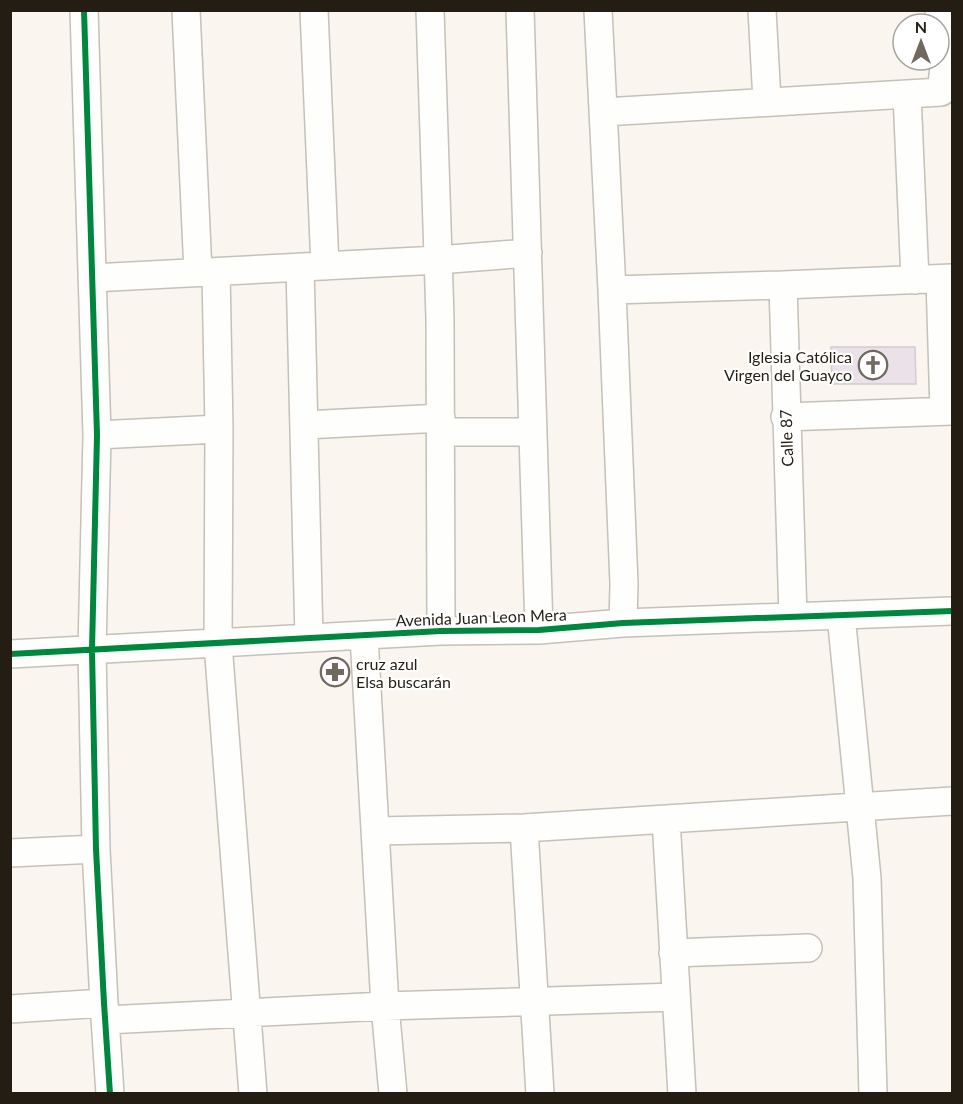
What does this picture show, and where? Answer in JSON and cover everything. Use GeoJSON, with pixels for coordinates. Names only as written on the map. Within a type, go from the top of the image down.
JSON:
{"type":"FeatureCollection","features":[{"type":"Feature","properties":{"kind":"street"},"geometry":{"type":"LineString","coordinates":[[84,10],[97,435],[92,650],[96,849],[110,1094]]}},
{"type":"Feature","properties":{"kind":"street"},"geometry":{"type":"LineString","coordinates":[[186,10],[219,429],[218,644],[253,1094]]}},
{"type":"Feature","properties":{"kind":"street"},"geometry":{"type":"LineString","coordinates":[[309,638],[305,425],[312,266],[314,10]]}},
{"type":"Feature","properties":{"kind":"street"},"geometry":{"type":"LineString","coordinates":[[430,10],[441,425],[441,632]]}},
{"type":"Feature","properties":{"kind":"street"},"geometry":{"type":"LineString","coordinates":[[520,10],[539,630]]}},
{"type":"Feature","properties":{"kind":"street"},"geometry":{"type":"LineString","coordinates":[[598,10],[624,584],[623,623]]}},
{"type":"Feature","properties":{"kind":"street"},"geometry":{"type":"LineString","coordinates":[[762,10],[767,101]]}},
{"type":"Feature","properties":{"kind":"street"},"geometry":{"type":"LineString","coordinates":[[604,111],[947,92],[939,10]]}},
{"type":"Feature","properties":{"kind":"street"},"geometry":{"type":"LineString","coordinates":[[785,417],[948,411],[936,279],[906,94]]}},
{"type":"Feature","properties":{"kind":"street"},"geometry":{"type":"LineString","coordinates":[[92,278],[438,260],[528,253]]}},
{"type":"Feature","properties":{"kind":"street"},"geometry":{"type":"LineString","coordinates":[[612,290],[936,279]]}},
{"type":"Feature","properties":{"kind":"street","name":"Calle 87"},"geometry":{"type":"LineString","coordinates":[[783,285],[785,417],[793,617]]}},
{"type":"Feature","properties":{"kind":"street"},"geometry":{"type":"LineString","coordinates":[[305,425],[441,425],[533,432]]}},
{"type":"Feature","properties":{"kind":"street"},"geometry":{"type":"LineString","coordinates":[[97,435],[219,429]]}},
{"type":"Feature","properties":{"kind":"street","name":"Avenida Juan Leon Mera"},"geometry":{"type":"LineString","coordinates":[[10,654],[441,632],[539,630],[623,623],[952,611]]}},
{"type":"Feature","properties":{"kind":"street"},"geometry":{"type":"LineString","coordinates":[[841,615],[867,878],[873,1094]]}},
{"type":"Feature","properties":{"kind":"street"},"geometry":{"type":"LineString","coordinates":[[364,636],[385,1006],[393,1094]]}},
{"type":"Feature","properties":{"kind":"street"},"geometry":{"type":"LineString","coordinates":[[376,831],[524,828],[952,801]]}},
{"type":"Feature","properties":{"kind":"street"},"geometry":{"type":"LineString","coordinates":[[666,819],[682,1094]]}},
{"type":"Feature","properties":{"kind":"street"},"geometry":{"type":"LineString","coordinates":[[524,828],[540,1094]]}},
{"type":"Feature","properties":{"kind":"street"},"geometry":{"type":"LineString","coordinates":[[10,853],[96,849]]}},
{"type":"Feature","properties":{"kind":"street"},"geometry":{"type":"LineString","coordinates":[[673,953],[807,948]]}},
{"type":"Feature","properties":{"kind":"street"},"geometry":{"type":"LineString","coordinates":[[10,1009],[247,1013],[385,1006],[676,997]]}},
{"type":"Feature","properties":{"kind":"building","name":"Iglesia Católica Virgen del Guayco"},"geometry":{"type":"Polygon","coordinates":[[[831,347],[915,347],[916,384],[832,384],[831,347]]]}},
{"type":"Feature","properties":{"kind":"cycle path"},"geometry":{"type":"LineString","coordinates":[[84,10],[97,435],[92,650],[96,849],[110,1094]]}},
{"type":"Feature","properties":{"kind":"cycle path"},"geometry":{"type":"LineString","coordinates":[[10,654],[441,631],[539,630],[623,623],[952,611]]}},
{"type":"Feature","properties":{"kind":"place","name":"Iglesia Católica Virgen del Guayco"},"geometry":{"type":"Point","coordinates":[873,365]}},
{"type":"Feature","properties":{"kind":"place","name":"cruz azul Elsa buscarán"},"geometry":{"type":"Point","coordinates":[335,672]}}]}
